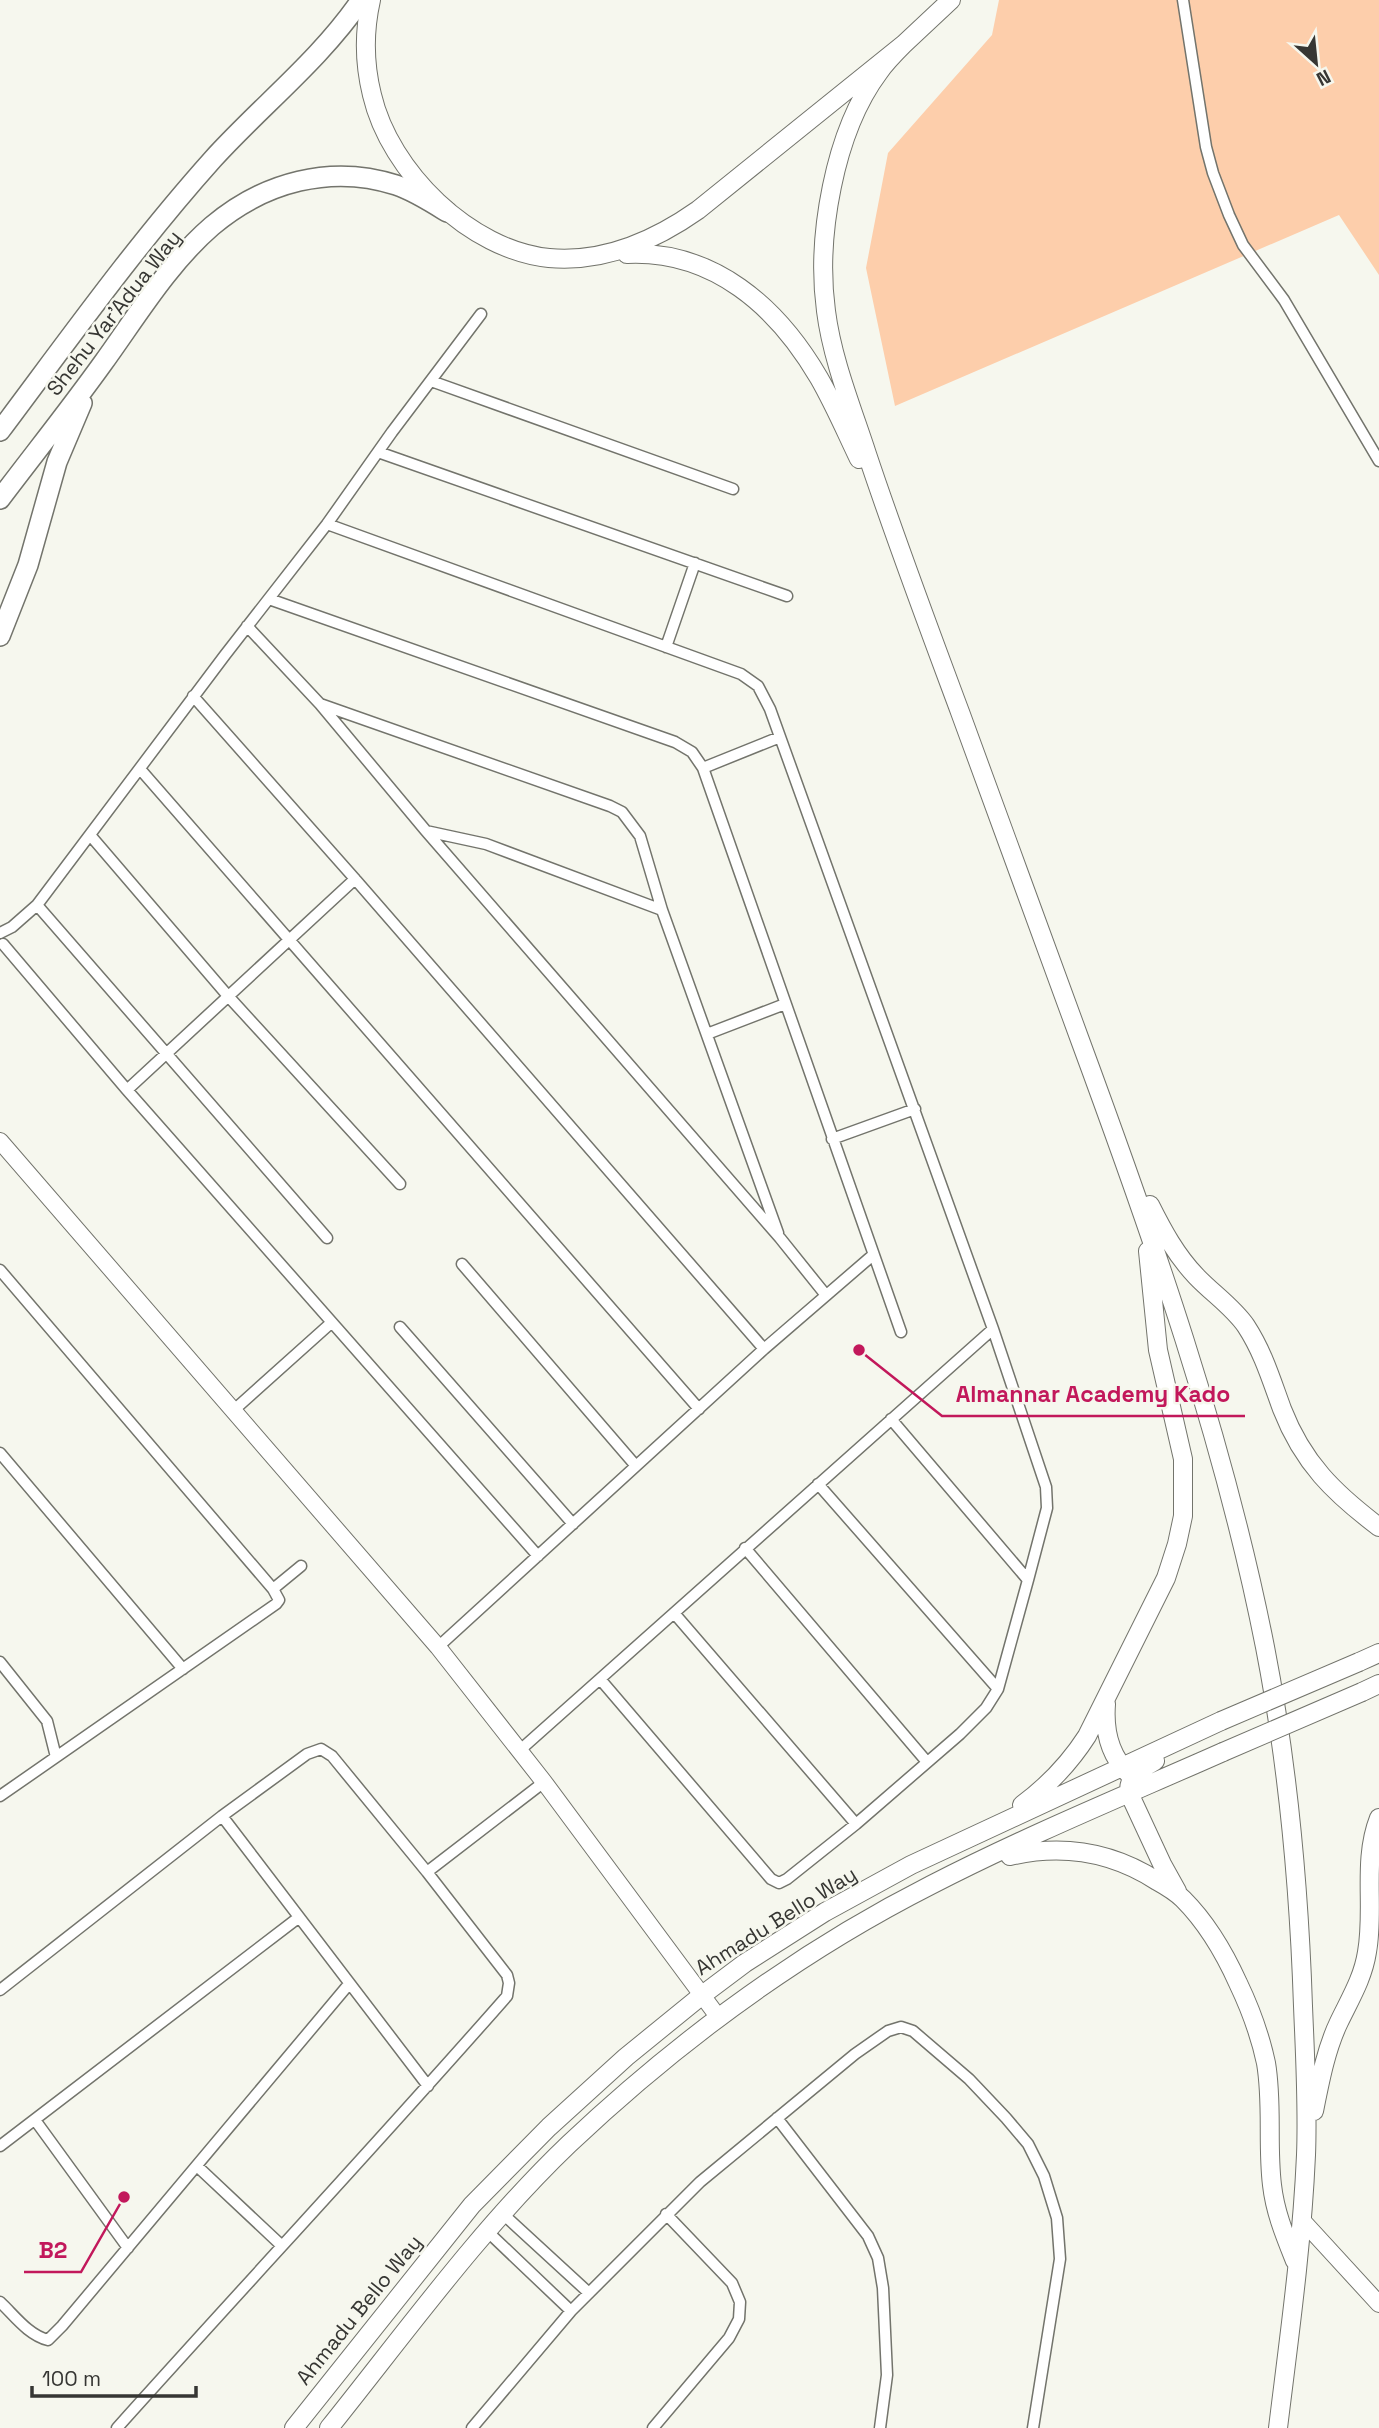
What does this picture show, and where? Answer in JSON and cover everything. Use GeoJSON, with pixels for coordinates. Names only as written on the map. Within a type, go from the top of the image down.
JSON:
{"type":"FeatureCollection","features":[{"type":"Feature","properties":{"kind":"highway","name":"Shehu Yar'Adua Way"},"geometry":{"type":"LineString","coordinates":[[0,431],[169,210],[253,117],[324,46],[361,0]]}},
{"type":"Feature","properties":{"kind":"highway","name":"Shehu Yar'Adua Way"},"geometry":{"type":"LineString","coordinates":[[0,499],[101,366],[162,280],[212,226],[239,205],[292,181],[323,176],[347,176],[373,179],[397,186],[419,195],[447,212]]}},
{"type":"Feature","properties":{"kind":"highway"},"geometry":{"type":"LineString","coordinates":[[0,636],[29,565],[57,462],[101,366]]}},
{"type":"Feature","properties":{"kind":"highway"},"geometry":{"type":"LineString","coordinates":[[0,406],[47,368]]}},
{"type":"Feature","properties":{"kind":"main road"},"geometry":{"type":"LineString","coordinates":[[371,0],[366,28],[367,69],[380,121],[411,171],[447,212],[498,244],[524,254],[551,258],[640,253],[684,259],[719,274],[755,301],[778,323],[819,378],[889,521]]}},
{"type":"Feature","properties":{"kind":"main road"},"geometry":{"type":"LineString","coordinates":[[606,254],[657,237],[698,211],[904,44],[951,0]]}},
{"type":"Feature","properties":{"kind":"main road"},"geometry":{"type":"LineString","coordinates":[[904,44],[878,73],[863,98],[836,169],[827,208],[823,260],[826,314],[840,368],[889,521],[1144,1216],[1227,1482],[1265,1648],[1287,1785],[1300,1923],[1306,2084],[1306,2152],[1301,2218],[1278,2428]]}},
{"type":"Feature","properties":{"kind":"main road"},"geometry":{"type":"LineString","coordinates":[[1113,1128],[1171,1245],[1198,1278],[1243,1322],[1255,1340],[1264,1356],[1291,1428],[1308,1461],[1335,1491],[1379,1527]]}},
{"type":"Feature","properties":{"kind":"main road"},"geometry":{"type":"LineString","coordinates":[[968,1839],[1019,1807],[1055,1778],[1071,1760],[1087,1736],[1166,1578],[1177,1544],[1183,1516],[1183,1459],[1158,1350],[1144,1216]]}},
{"type":"Feature","properties":{"kind":"main road"},"geometry":{"type":"LineString","coordinates":[[1128,1779],[1213,1725],[1379,1653]]}},
{"type":"Feature","properties":{"kind":"main road","name":"Ahmadu Bello Way"},"geometry":{"type":"LineString","coordinates":[[294,2428],[472,2206],[568,2109],[626,2057],[745,1963],[825,1912],[911,1865],[968,1839],[1128,1779],[1164,1779],[1379,1684]]}},
{"type":"Feature","properties":{"kind":"main road"},"geometry":{"type":"LineString","coordinates":[[1107,1697],[1107,1737],[1128,1779],[1162,1864],[1181,1896],[1213,1935],[1245,1998],[1258,2032],[1270,2092],[1272,2186],[1283,2230],[1297,2266]]}},
{"type":"Feature","properties":{"kind":"main road","name":"Ahmadu Bello Way"},"geometry":{"type":"LineString","coordinates":[[329,2428],[487,2231],[568,2145],[641,2081],[765,1984],[843,1935],[1128,1779]]}},
{"type":"Feature","properties":{"kind":"main road"},"geometry":{"type":"LineString","coordinates":[[1306,2152],[1329,2050],[1362,1973],[1367,1953],[1371,1910],[1370,1861],[1379,1818]]}},
{"type":"Feature","properties":{"kind":"main road"},"geometry":{"type":"LineString","coordinates":[[969,1866],[1030,1851],[1077,1851],[1105,1856],[1133,1866],[1181,1896]]}},
{"type":"Feature","properties":{"kind":"street"},"geometry":{"type":"LineString","coordinates":[[1183,0],[1206,147],[1229,215],[1243,245],[1284,300],[1379,461]]}},
{"type":"Feature","properties":{"kind":"street"},"geometry":{"type":"LineString","coordinates":[[481,314],[327,524],[37,905],[13,935],[1,941],[127,1090],[537,1556]]}},
{"type":"Feature","properties":{"kind":"street"},"geometry":{"type":"LineString","coordinates":[[431,381],[733,489]]}},
{"type":"Feature","properties":{"kind":"street"},"geometry":{"type":"LineString","coordinates":[[378,452],[787,596]]}},
{"type":"Feature","properties":{"kind":"street"},"geometry":{"type":"LineString","coordinates":[[327,524],[741,674],[758,686],[770,709],[915,1109],[1046,1487],[1046,1508],[1028,1580],[998,1689],[986,1708],[856,1824],[779,1883],[771,1879],[600,1679]]}},
{"type":"Feature","properties":{"kind":"street"},"geometry":{"type":"LineString","coordinates":[[666,647],[695,563]]}},
{"type":"Feature","properties":{"kind":"street"},"geometry":{"type":"LineString","coordinates":[[270,599],[676,742],[692,752],[703,768],[901,1332]]}},
{"type":"Feature","properties":{"kind":"street"},"geometry":{"type":"LineString","coordinates":[[247,626],[320,704],[426,831],[780,1238],[825,1294]]}},
{"type":"Feature","properties":{"kind":"street"},"geometry":{"type":"LineString","coordinates":[[194,696],[764,1349]]}},
{"type":"Feature","properties":{"kind":"street"},"geometry":{"type":"LineString","coordinates":[[320,704],[622,812],[640,836],[662,910],[780,1238]]}},
{"type":"Feature","properties":{"kind":"street"},"geometry":{"type":"LineString","coordinates":[[703,768],[780,737]]}},
{"type":"Feature","properties":{"kind":"street"},"geometry":{"type":"LineString","coordinates":[[140,769],[699,1409]]}},
{"type":"Feature","properties":{"kind":"street"},"geometry":{"type":"LineString","coordinates":[[426,831],[486,844],[662,910]]}},
{"type":"Feature","properties":{"kind":"street"},"geometry":{"type":"LineString","coordinates":[[90,835],[228,996],[400,1184]]}},
{"type":"Feature","properties":{"kind":"street"},"geometry":{"type":"LineString","coordinates":[[127,1090],[355,879]]}},
{"type":"Feature","properties":{"kind":"street"},"geometry":{"type":"LineString","coordinates":[[37,905],[327,1238]]}},
{"type":"Feature","properties":{"kind":"street"},"geometry":{"type":"LineString","coordinates":[[706,1034],[785,1004]]}},
{"type":"Feature","properties":{"kind":"street"},"geometry":{"type":"LineString","coordinates":[[832,1139],[915,1109]]}},
{"type":"Feature","properties":{"kind":"street"},"geometry":{"type":"LineString","coordinates":[[0,1141],[121,1284],[234,1410],[438,1647],[544,1782],[719,2018]]}},
{"type":"Feature","properties":{"kind":"street"},"geometry":{"type":"LineString","coordinates":[[438,1647],[825,1294],[873,1255]]}},
{"type":"Feature","properties":{"kind":"street"},"geometry":{"type":"LineString","coordinates":[[462,1264],[636,1466]]}},
{"type":"Feature","properties":{"kind":"street"},"geometry":{"type":"LineString","coordinates":[[0,1270],[273,1589],[279,1600],[0,1796]]}},
{"type":"Feature","properties":{"kind":"street"},"geometry":{"type":"LineString","coordinates":[[234,1410],[331,1323]]}},
{"type":"Feature","properties":{"kind":"street"},"geometry":{"type":"LineString","coordinates":[[400,1326],[573,1524]]}},
{"type":"Feature","properties":{"kind":"street"},"geometry":{"type":"LineString","coordinates":[[519,1751],[993,1329]]}},
{"type":"Feature","properties":{"kind":"street"},"geometry":{"type":"LineString","coordinates":[[891,1419],[1028,1580]]}},
{"type":"Feature","properties":{"kind":"street"},"geometry":{"type":"LineString","coordinates":[[0,1453],[183,1669]]}},
{"type":"Feature","properties":{"kind":"street"},"geometry":{"type":"LineString","coordinates":[[818,1484],[998,1689]]}},
{"type":"Feature","properties":{"kind":"street"},"geometry":{"type":"LineString","coordinates":[[746,1548],[927,1762]]}},
{"type":"Feature","properties":{"kind":"street"},"geometry":{"type":"LineString","coordinates":[[273,1589],[301,1566]]}},
{"type":"Feature","properties":{"kind":"street"},"geometry":{"type":"LineString","coordinates":[[674,1613],[856,1824]]}},
{"type":"Feature","properties":{"kind":"street"},"geometry":{"type":"LineString","coordinates":[[0,1662],[47,1721],[55,1756]]}},
{"type":"Feature","properties":{"kind":"street"},"geometry":{"type":"LineString","coordinates":[[0,1990],[222,1816],[307,1754],[321,1749],[332,1756],[507,1975],[507,1996],[117,2428]]}},
{"type":"Feature","properties":{"kind":"street"},"geometry":{"type":"LineString","coordinates":[[427,1872],[544,1782]]}},
{"type":"Feature","properties":{"kind":"street"},"geometry":{"type":"LineString","coordinates":[[222,1816],[428,2086]]}},
{"type":"Feature","properties":{"kind":"street"},"geometry":{"type":"LineString","coordinates":[[0,2146],[298,1917]]}},
{"type":"Feature","properties":{"kind":"street"},"geometry":{"type":"LineString","coordinates":[[0,2302],[40,2338],[48,2340],[198,2167],[348,1984]]}},
{"type":"Feature","properties":{"kind":"street"},"geometry":{"type":"LineString","coordinates":[[472,2428],[571,2311],[700,2182],[855,2054],[888,2031],[901,2027],[913,2031],[969,2079],[1028,2144],[1039,2165],[1057,2218],[1060,2259],[1033,2428]]}},
{"type":"Feature","properties":{"kind":"street"},"geometry":{"type":"LineString","coordinates":[[777,2118],[868,2236],[878,2258],[887,2375],[880,2428]]}},
{"type":"Feature","properties":{"kind":"street"},"geometry":{"type":"LineString","coordinates":[[35,2120],[128,2248]]}},
{"type":"Feature","properties":{"kind":"street"},"geometry":{"type":"LineString","coordinates":[[198,2167],[281,2245]]}},
{"type":"Feature","properties":{"kind":"street"},"geometry":{"type":"LineString","coordinates":[[503,2214],[589,2293]]}},
{"type":"Feature","properties":{"kind":"street"},"geometry":{"type":"LineString","coordinates":[[653,2428],[729,2338],[739,2319],[740,2302],[732,2283],[666,2214]]}},
{"type":"Feature","properties":{"kind":"street"},"geometry":{"type":"LineString","coordinates":[[1301,2218],[1379,2304]]}},
{"type":"Feature","properties":{"kind":"street"},"geometry":{"type":"LineString","coordinates":[[487,2231],[571,2311]]}},
{"type":"Feature","properties":{"kind":"shaded area"},"geometry":{"type":"Polygon","coordinates":[[[999,0],[1379,0],[1379,275],[1339,215],[895,406],[866,268],[888,153],[992,35],[999,0]]]}},
{"type":"Feature","properties":{"kind":"place","name":"Almannar Academy Kado"},"geometry":{"type":"Point","coordinates":[859,1350]}},
{"type":"Feature","properties":{"kind":"place","name":"B2"},"geometry":{"type":"Point","coordinates":[124,2197]}}]}
